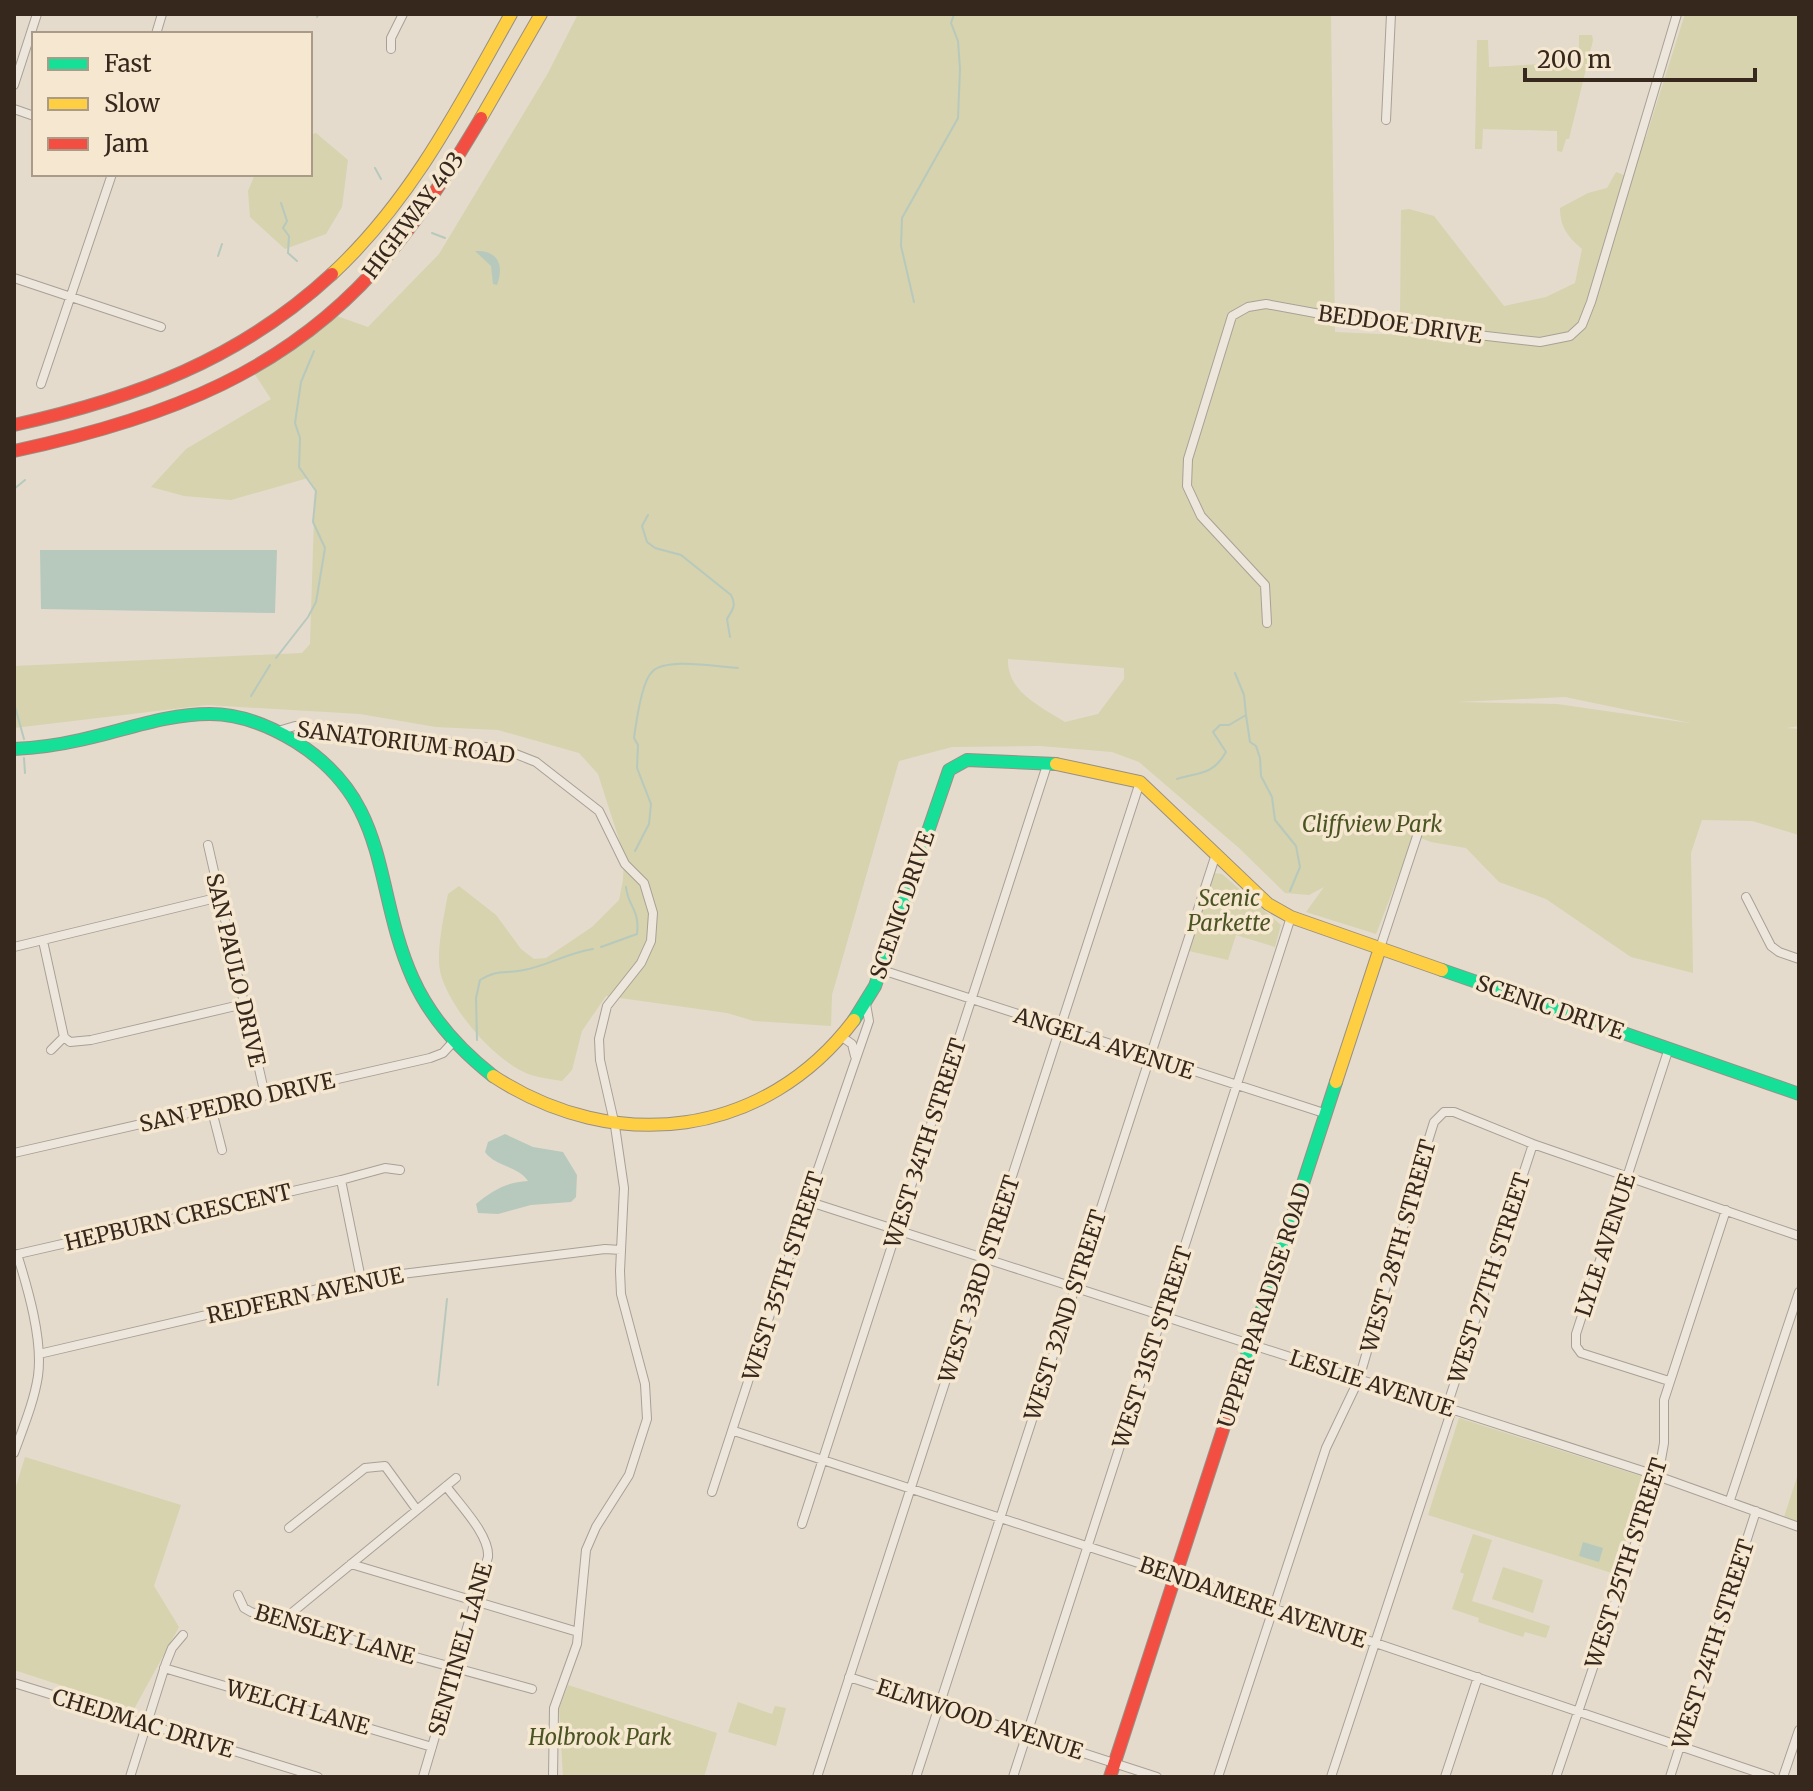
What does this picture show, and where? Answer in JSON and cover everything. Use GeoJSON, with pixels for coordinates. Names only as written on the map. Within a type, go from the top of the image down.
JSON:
{"type":"FeatureCollection","features":[{"type":"Feature","properties":{"kind":"main road","name":"HIGHWAY 403"},"geometry":{"type":"LineString","coordinates":[[14,425],[90,409],[154,388],[194,370],[279,319],[307,298],[388,214],[427,159],[511,14]]}},
{"type":"Feature","properties":{"kind":"main road","name":"HIGHWAY 403"},"geometry":{"type":"LineString","coordinates":[[14,451],[103,431],[169,410],[237,377],[296,338],[361,285],[391,251],[460,153],[541,14]]}},
{"type":"Feature","properties":{"kind":"main road","name":"SCENIC DRIVE"},"geometry":{"type":"LineString","coordinates":[[14,749],[61,743],[179,714],[231,716],[278,731],[326,765],[348,787],[362,808],[375,836],[404,956],[421,995],[439,1024],[476,1063],[523,1095],[560,1111],[615,1126],[672,1125],[733,1112],[793,1081],[842,1037],[866,1004],[882,970],[949,770],[967,760],[1048,762],[1140,782],[1268,904],[1291,917],[1799,1094]]}},
{"type":"Feature","properties":{"kind":"main road","name":"UPPER PARADISE ROAD"},"geometry":{"type":"LineString","coordinates":[[1110,1777],[1380,948]]}},
{"type":"Feature","properties":{"kind":"street"},"geometry":{"type":"LineString","coordinates":[[14,85],[37,14]]}},
{"type":"Feature","properties":{"kind":"street"},"geometry":{"type":"LineString","coordinates":[[391,49],[391,38],[403,14]]}},
{"type":"Feature","properties":{"kind":"street"},"geometry":{"type":"LineString","coordinates":[[1386,120],[1391,14]]}},
{"type":"Feature","properties":{"kind":"street","name":"BEDDOE DRIVE"},"geometry":{"type":"LineString","coordinates":[[1267,623],[1265,585],[1201,516],[1187,486],[1188,459],[1232,316],[1248,307],[1266,304],[1364,322],[1540,342],[1570,336],[1582,325],[1591,302],[1677,14]]}},
{"type":"Feature","properties":{"kind":"street"},"geometry":{"type":"LineString","coordinates":[[41,384],[111,176]]}},
{"type":"Feature","properties":{"kind":"street"},"geometry":{"type":"LineString","coordinates":[[14,278],[161,327]]}},
{"type":"Feature","properties":{"kind":"street","name":"SANATORIUM ROAD"},"geometry":{"type":"LineString","coordinates":[[278,731],[295,726],[503,749],[536,762],[599,811],[621,857],[644,883],[653,913],[651,941],[641,963],[607,1006],[602,1021],[600,1060],[615,1126],[624,1188],[621,1294],[645,1384],[647,1419],[629,1475],[596,1527],[586,1550],[574,1658],[554,1708],[553,1777]]}},
{"type":"Feature","properties":{"kind":"street","name":"WEST 34TH STREET"},"geometry":{"type":"LineString","coordinates":[[802,1524],[1048,762]]}},
{"type":"Feature","properties":{"kind":"street","name":"WEST 33RD STREET"},"geometry":{"type":"LineString","coordinates":[[817,1777],[1140,782]]}},
{"type":"Feature","properties":{"kind":"street","name":"UPPER PARADISE ROAD"},"geometry":{"type":"LineString","coordinates":[[1380,948],[1418,833]]}},
{"type":"Feature","properties":{"kind":"street","name":"SAN PAULO DRIVE"},"geometry":{"type":"LineString","coordinates":[[208,845],[265,1095]]}},
{"type":"Feature","properties":{"kind":"street","name":"WEST 32ND STREET"},"geometry":{"type":"LineString","coordinates":[[916,1777],[1216,854]]}},
{"type":"Feature","properties":{"kind":"street"},"geometry":{"type":"LineString","coordinates":[[14,947],[220,897]]}},
{"type":"Feature","properties":{"kind":"street"},"geometry":{"type":"LineString","coordinates":[[1746,897],[1771,946],[1799,959]]}},
{"type":"Feature","properties":{"kind":"street","name":"WEST 31ST STREET"},"geometry":{"type":"LineString","coordinates":[[1013,1777],[1291,917]]}},
{"type":"Feature","properties":{"kind":"street"},"geometry":{"type":"LineString","coordinates":[[43,941],[64,1037],[70,1042],[78,1043],[244,1004]]}},
{"type":"Feature","properties":{"kind":"street","name":"ANGELA AVENUE"},"geometry":{"type":"LineString","coordinates":[[882,970],[1327,1114]]}},
{"type":"Feature","properties":{"kind":"street","name":"WEST 35TH STREET"},"geometry":{"type":"LineString","coordinates":[[712,1492],[869,1021],[866,1004]]}},
{"type":"Feature","properties":{"kind":"street"},"geometry":{"type":"LineString","coordinates":[[51,1050],[64,1037]]}},
{"type":"Feature","properties":{"kind":"street"},"geometry":{"type":"LineString","coordinates":[[842,1037],[852,1044],[855,1061]]}},
{"type":"Feature","properties":{"kind":"street","name":"SAN PEDRO DRIVE"},"geometry":{"type":"LineString","coordinates":[[14,1153],[430,1058],[443,1053],[454,1041]]}},
{"type":"Feature","properties":{"kind":"street","name":"LYLE AVENUE"},"geometry":{"type":"LineString","coordinates":[[1669,1048],[1576,1334],[1576,1346],[1581,1353],[1669,1381]]}},
{"type":"Feature","properties":{"kind":"street"},"geometry":{"type":"LineString","coordinates":[[211,1107],[222,1150]]}},
{"type":"Feature","properties":{"kind":"street","name":"WEST 28TH STREET"},"geometry":{"type":"LineString","coordinates":[[1218,1777],[1326,1448],[1359,1379],[1434,1122],[1444,1112],[1454,1112],[1533,1144]]}},
{"type":"Feature","properties":{"kind":"street"},"geometry":{"type":"LineString","coordinates":[[1533,1144],[1799,1236]]}},
{"type":"Feature","properties":{"kind":"street","name":"WEST 27TH STREET"},"geometry":{"type":"LineString","coordinates":[[1331,1777],[1533,1144]]}},
{"type":"Feature","properties":{"kind":"street","name":"HEPBURN CRESCENT"},"geometry":{"type":"LineString","coordinates":[[15,1254],[385,1168],[400,1170]]}},
{"type":"Feature","properties":{"kind":"street"},"geometry":{"type":"LineString","coordinates":[[341,1180],[361,1279]]}},
{"type":"Feature","properties":{"kind":"street","name":"LESLIE AVENUE"},"geometry":{"type":"LineString","coordinates":[[807,1201],[1658,1476],[1799,1527]]}},
{"type":"Feature","properties":{"kind":"street","name":"WEST 25TH STREET"},"geometry":{"type":"LineString","coordinates":[[1556,1777],[1658,1476],[1664,1443],[1664,1400],[1726,1210]]}},
{"type":"Feature","properties":{"kind":"street","name":"REDFERN AVENUE"},"geometry":{"type":"LineString","coordinates":[[39,1354],[361,1279],[605,1249],[621,1250]]}},
{"type":"Feature","properties":{"kind":"street"},"geometry":{"type":"LineString","coordinates":[[14,1453],[33,1396],[39,1354],[25,1280],[15,1254]]}},
{"type":"Feature","properties":{"kind":"street"},"geometry":{"type":"LineString","coordinates":[[1730,1500],[1799,1292]]}},
{"type":"Feature","properties":{"kind":"street","name":"BENDAMERE AVENUE"},"geometry":{"type":"LineString","coordinates":[[734,1431],[1175,1575],[1771,1777]]}},
{"type":"Feature","properties":{"kind":"street"},"geometry":{"type":"LineString","coordinates":[[289,1528],[365,1468],[375,1465],[385,1466],[417,1510]]}},
{"type":"Feature","properties":{"kind":"street"},"geometry":{"type":"LineString","coordinates":[[283,1620],[456,1478]]}},
{"type":"Feature","properties":{"kind":"street","name":"SENTINEL LANE"},"geometry":{"type":"LineString","coordinates":[[423,1777],[489,1547],[446,1486]]}},
{"type":"Feature","properties":{"kind":"street","name":"WEST 24TH STREET"},"geometry":{"type":"LineString","coordinates":[[1670,1777],[1756,1511]]}},
{"type":"Feature","properties":{"kind":"street"},"geometry":{"type":"LineString","coordinates":[[351,1564],[578,1632]]}},
{"type":"Feature","properties":{"kind":"street","name":"BENSLEY LANE"},"geometry":{"type":"LineString","coordinates":[[238,1595],[244,1608],[251,1612],[532,1689]]}},
{"type":"Feature","properties":{"kind":"street"},"geometry":{"type":"LineString","coordinates":[[130,1777],[164,1668],[172,1648],[183,1635]]}},
{"type":"Feature","properties":{"kind":"street","name":"WELCH LANE"},"geometry":{"type":"LineString","coordinates":[[164,1668],[432,1747]]}},
{"type":"Feature","properties":{"kind":"street","name":"ELMWOOD AVENUE"},"geometry":{"type":"LineString","coordinates":[[849,1677],[1157,1777]]}},
{"type":"Feature","properties":{"kind":"street"},"geometry":{"type":"LineString","coordinates":[[1445,1777],[1478,1677]]}},
{"type":"Feature","properties":{"kind":"street","name":"CHEDMAC DRIVE"},"geometry":{"type":"LineString","coordinates":[[14,1683],[318,1777]]}},
{"type":"Feature","properties":{"kind":"street"},"geometry":{"type":"LineString","coordinates":[[1783,1777],[1799,1730]]}},
{"type":"Feature","properties":{"kind":"green space","name":"Cliffview Park"},"geometry":{"type":"Polygon","coordinates":[[[578,14],[1331,14],[1335,332],[1446,337],[1450,327],[1400,321],[1401,210],[1409,209],[1434,216],[1504,306],[1546,297],[1575,283],[1582,249],[1566,231],[1560,208],[1588,193],[1607,188],[1616,172],[1629,177],[1646,137],[1685,14],[1799,14],[1799,726],[1787,728],[1799,729],[1799,835],[1752,821],[1702,820],[1691,853],[1693,973],[1631,957],[1546,899],[1499,882],[1466,848],[1416,836],[1418,826],[1376,934],[1306,912],[1324,887],[1309,895],[1285,893],[1239,848],[1139,762],[1112,752],[1040,746],[952,747],[899,761],[832,995],[831,1026],[754,1021],[727,1013],[606,996],[582,1031],[572,1070],[562,1081],[531,1075],[517,1069],[490,1047],[454,1004],[439,967],[441,935],[448,894],[459,886],[496,915],[521,949],[534,959],[546,958],[592,927],[619,900],[624,855],[598,774],[579,753],[498,730],[436,727],[360,714],[207,705],[14,728],[14,666],[302,653],[310,644],[315,488],[308,478],[231,500],[184,496],[151,487],[186,449],[271,399],[254,373],[334,315],[368,327],[439,254],[548,73],[578,14]],[[1008,659],[1009,671],[1019,689],[1065,722],[1098,714],[1124,679],[1124,668],[1008,659]],[[1565,697],[1457,702],[1557,704],[1693,724],[1565,697]]]}},
{"type":"Feature","properties":{"kind":"green space"},"geometry":{"type":"Polygon","coordinates":[[[1579,35],[1592,35],[1593,40],[1569,139],[1566,139],[1562,152],[1557,151],[1557,131],[1483,129],[1482,149],[1475,149],[1477,40],[1488,40],[1489,67],[1579,62],[1579,35]]]}},
{"type":"Feature","properties":{"kind":"green space"},"geometry":{"type":"Polygon","coordinates":[[[316,133],[348,160],[342,207],[326,234],[285,249],[250,217],[248,191],[254,176],[312,176],[312,134],[316,133]]]}},
{"type":"Feature","properties":{"kind":"green space","name":"Scenic Parkette"},"geometry":{"type":"Polygon","coordinates":[[[1214,873],[1222,874],[1281,925],[1275,947],[1236,935],[1228,960],[1189,951],[1214,873]]]}},
{"type":"Feature","properties":{"kind":"green space"},"geometry":{"type":"Polygon","coordinates":[[[1459,1418],[1647,1478],[1615,1574],[1428,1515],[1459,1418]]]}},
{"type":"Feature","properties":{"kind":"green space"},"geometry":{"type":"Polygon","coordinates":[[[25,1457],[181,1505],[154,1586],[179,1627],[134,1709],[14,1670],[14,1493],[25,1457]]]}},
{"type":"Feature","properties":{"kind":"green space"},"geometry":{"type":"Polygon","coordinates":[[[1799,1471],[1799,1523],[1784,1517],[1799,1471]]]}},
{"type":"Feature","properties":{"kind":"green space"},"geometry":{"type":"Polygon","coordinates":[[[1473,1534],[1492,1540],[1472,1601],[1550,1626],[1546,1638],[1525,1632],[1523,1637],[1478,1622],[1479,1618],[1452,1609],[1473,1534]]]}},
{"type":"Feature","properties":{"kind":"green space"},"geometry":{"type":"Polygon","coordinates":[[[1503,1567],[1543,1580],[1533,1613],[1492,1599],[1503,1567]]]}},
{"type":"Feature","properties":{"kind":"green space","name":"Holbrook Park"},"geometry":{"type":"Polygon","coordinates":[[[568,1685],[717,1733],[704,1777],[563,1777],[559,1709],[568,1685]]]}},
{"type":"Feature","properties":{"kind":"green space"},"geometry":{"type":"Polygon","coordinates":[[[738,1702],[772,1714],[775,1706],[786,1708],[776,1746],[728,1732],[738,1702]]]}},
{"type":"Feature","properties":{"kind":"shaded area"},"geometry":{"type":"Polygon","coordinates":[[[475,251],[490,253],[498,260],[500,272],[497,285],[493,284],[491,266],[475,251]]]}},
{"type":"Feature","properties":{"kind":"shaded area"},"geometry":{"type":"Polygon","coordinates":[[[40,550],[277,550],[275,613],[41,609],[40,550]]]}},
{"type":"Feature","properties":{"kind":"shaded area"},"geometry":{"type":"Polygon","coordinates":[[[505,1134],[533,1147],[563,1152],[577,1175],[576,1197],[571,1202],[531,1205],[498,1214],[478,1213],[476,1204],[488,1195],[507,1185],[528,1181],[519,1172],[495,1161],[485,1152],[488,1142],[505,1134]]]}},
{"type":"Feature","properties":{"kind":"shaded area"},"geometry":{"type":"Polygon","coordinates":[[[1583,1542],[1603,1548],[1599,1562],[1579,1556],[1583,1542]]]}},
{"type":"Feature","properties":{"kind":"waterway"},"geometry":{"type":"LineString","coordinates":[[914,302],[901,246],[902,218],[958,118],[960,69],[958,41],[951,23],[954,14]]}},
{"type":"Feature","properties":{"kind":"waterway"},"geometry":{"type":"LineString","coordinates":[[375,168],[381,179]]}},
{"type":"Feature","properties":{"kind":"waterway"},"geometry":{"type":"LineString","coordinates":[[281,203],[287,221],[283,228],[289,236],[288,253],[297,261]]}},
{"type":"Feature","properties":{"kind":"waterway"},"geometry":{"type":"LineString","coordinates":[[432,233],[445,238]]}},
{"type":"Feature","properties":{"kind":"waterway"},"geometry":{"type":"LineString","coordinates":[[218,256],[222,244]]}},
{"type":"Feature","properties":{"kind":"waterway"},"geometry":{"type":"LineString","coordinates":[[276,658],[316,602],[325,548],[313,522],[316,491],[299,467],[300,438],[295,423],[301,382],[314,351]]}},
{"type":"Feature","properties":{"kind":"waterway"},"geometry":{"type":"LineString","coordinates":[[14,489],[25,480]]}},
{"type":"Feature","properties":{"kind":"waterway"},"geometry":{"type":"LineString","coordinates":[[648,515],[642,526],[647,542],[655,548],[681,555],[731,595],[734,605],[727,619],[730,637]]}},
{"type":"Feature","properties":{"kind":"waterway"},"geometry":{"type":"LineString","coordinates":[[251,696],[270,665]]}},
{"type":"Feature","properties":{"kind":"waterway"},"geometry":{"type":"LineString","coordinates":[[635,851],[649,824],[651,804],[637,768],[638,745],[634,738],[648,677],[659,667],[668,665],[738,668]]}},
{"type":"Feature","properties":{"kind":"waterway"},"geometry":{"type":"LineString","coordinates":[[1177,779],[1211,769],[1226,752],[1213,732],[1220,725],[1229,725],[1246,715],[1244,695],[1235,673]]}},
{"type":"Feature","properties":{"kind":"waterway"},"geometry":{"type":"LineString","coordinates":[[14,703],[24,739]]}},
{"type":"Feature","properties":{"kind":"waterway"},"geometry":{"type":"LineString","coordinates":[[1246,715],[1250,742],[1256,746],[1260,758],[1261,776],[1272,797],[1275,820],[1296,846],[1300,867],[1290,891]]}},
{"type":"Feature","properties":{"kind":"waterway"},"geometry":{"type":"LineString","coordinates":[[24,758],[25,773]]}},
{"type":"Feature","properties":{"kind":"waterway"},"geometry":{"type":"LineString","coordinates":[[601,947],[637,934],[637,919],[626,887]]}},
{"type":"Feature","properties":{"kind":"waterway"},"geometry":{"type":"LineString","coordinates":[[477,1040],[476,998],[480,980],[497,973],[533,968],[593,949]]}},
{"type":"Feature","properties":{"kind":"waterway"},"geometry":{"type":"LineString","coordinates":[[438,1385],[447,1299]]}},
{"type":"Feature","properties":{"kind":"traffic: fast"},"geometry":{"type":"LineString","coordinates":[[14,749],[64,743],[160,720],[210,714],[255,722],[296,742],[327,766],[349,792],[365,820],[376,849],[400,945],[420,994],[447,1033],[493,1076]]}},
{"type":"Feature","properties":{"kind":"traffic: fast"},"geometry":{"type":"LineString","coordinates":[[854,1020],[875,986],[949,770],[967,760],[1056,764]]}},
{"type":"Feature","properties":{"kind":"traffic: fast"},"geometry":{"type":"LineString","coordinates":[[1442,970],[1799,1094]]}},
{"type":"Feature","properties":{"kind":"traffic: fast"},"geometry":{"type":"LineString","coordinates":[[1229,1411],[1336,1082]]}},
{"type":"Feature","properties":{"kind":"traffic: slow"},"geometry":{"type":"LineString","coordinates":[[332,274],[360,246],[410,184],[432,152],[511,14]]}},
{"type":"Feature","properties":{"kind":"traffic: slow"},"geometry":{"type":"LineString","coordinates":[[481,118],[541,14]]}},
{"type":"Feature","properties":{"kind":"traffic: slow"},"geometry":{"type":"LineString","coordinates":[[1056,764],[1140,782],[1268,904],[1291,917],[1442,970]]}},
{"type":"Feature","properties":{"kind":"traffic: slow"},"geometry":{"type":"LineString","coordinates":[[1336,1082],[1380,948]]}},
{"type":"Feature","properties":{"kind":"traffic: slow"},"geometry":{"type":"LineString","coordinates":[[493,1076],[540,1101],[588,1118],[637,1125],[686,1122],[733,1111],[777,1090],[818,1060],[854,1020]]}},
{"type":"Feature","properties":{"kind":"traffic: jam"},"geometry":{"type":"LineString","coordinates":[[14,451],[69,438],[173,406],[268,359],[312,328],[353,292],[392,250],[428,202],[481,118]]}},
{"type":"Feature","properties":{"kind":"traffic: jam"},"geometry":{"type":"LineString","coordinates":[[14,425],[102,402],[184,372],[260,330],[332,274]]}},
{"type":"Feature","properties":{"kind":"traffic: jam"},"geometry":{"type":"LineString","coordinates":[[1110,1777],[1229,1411]]}}]}
